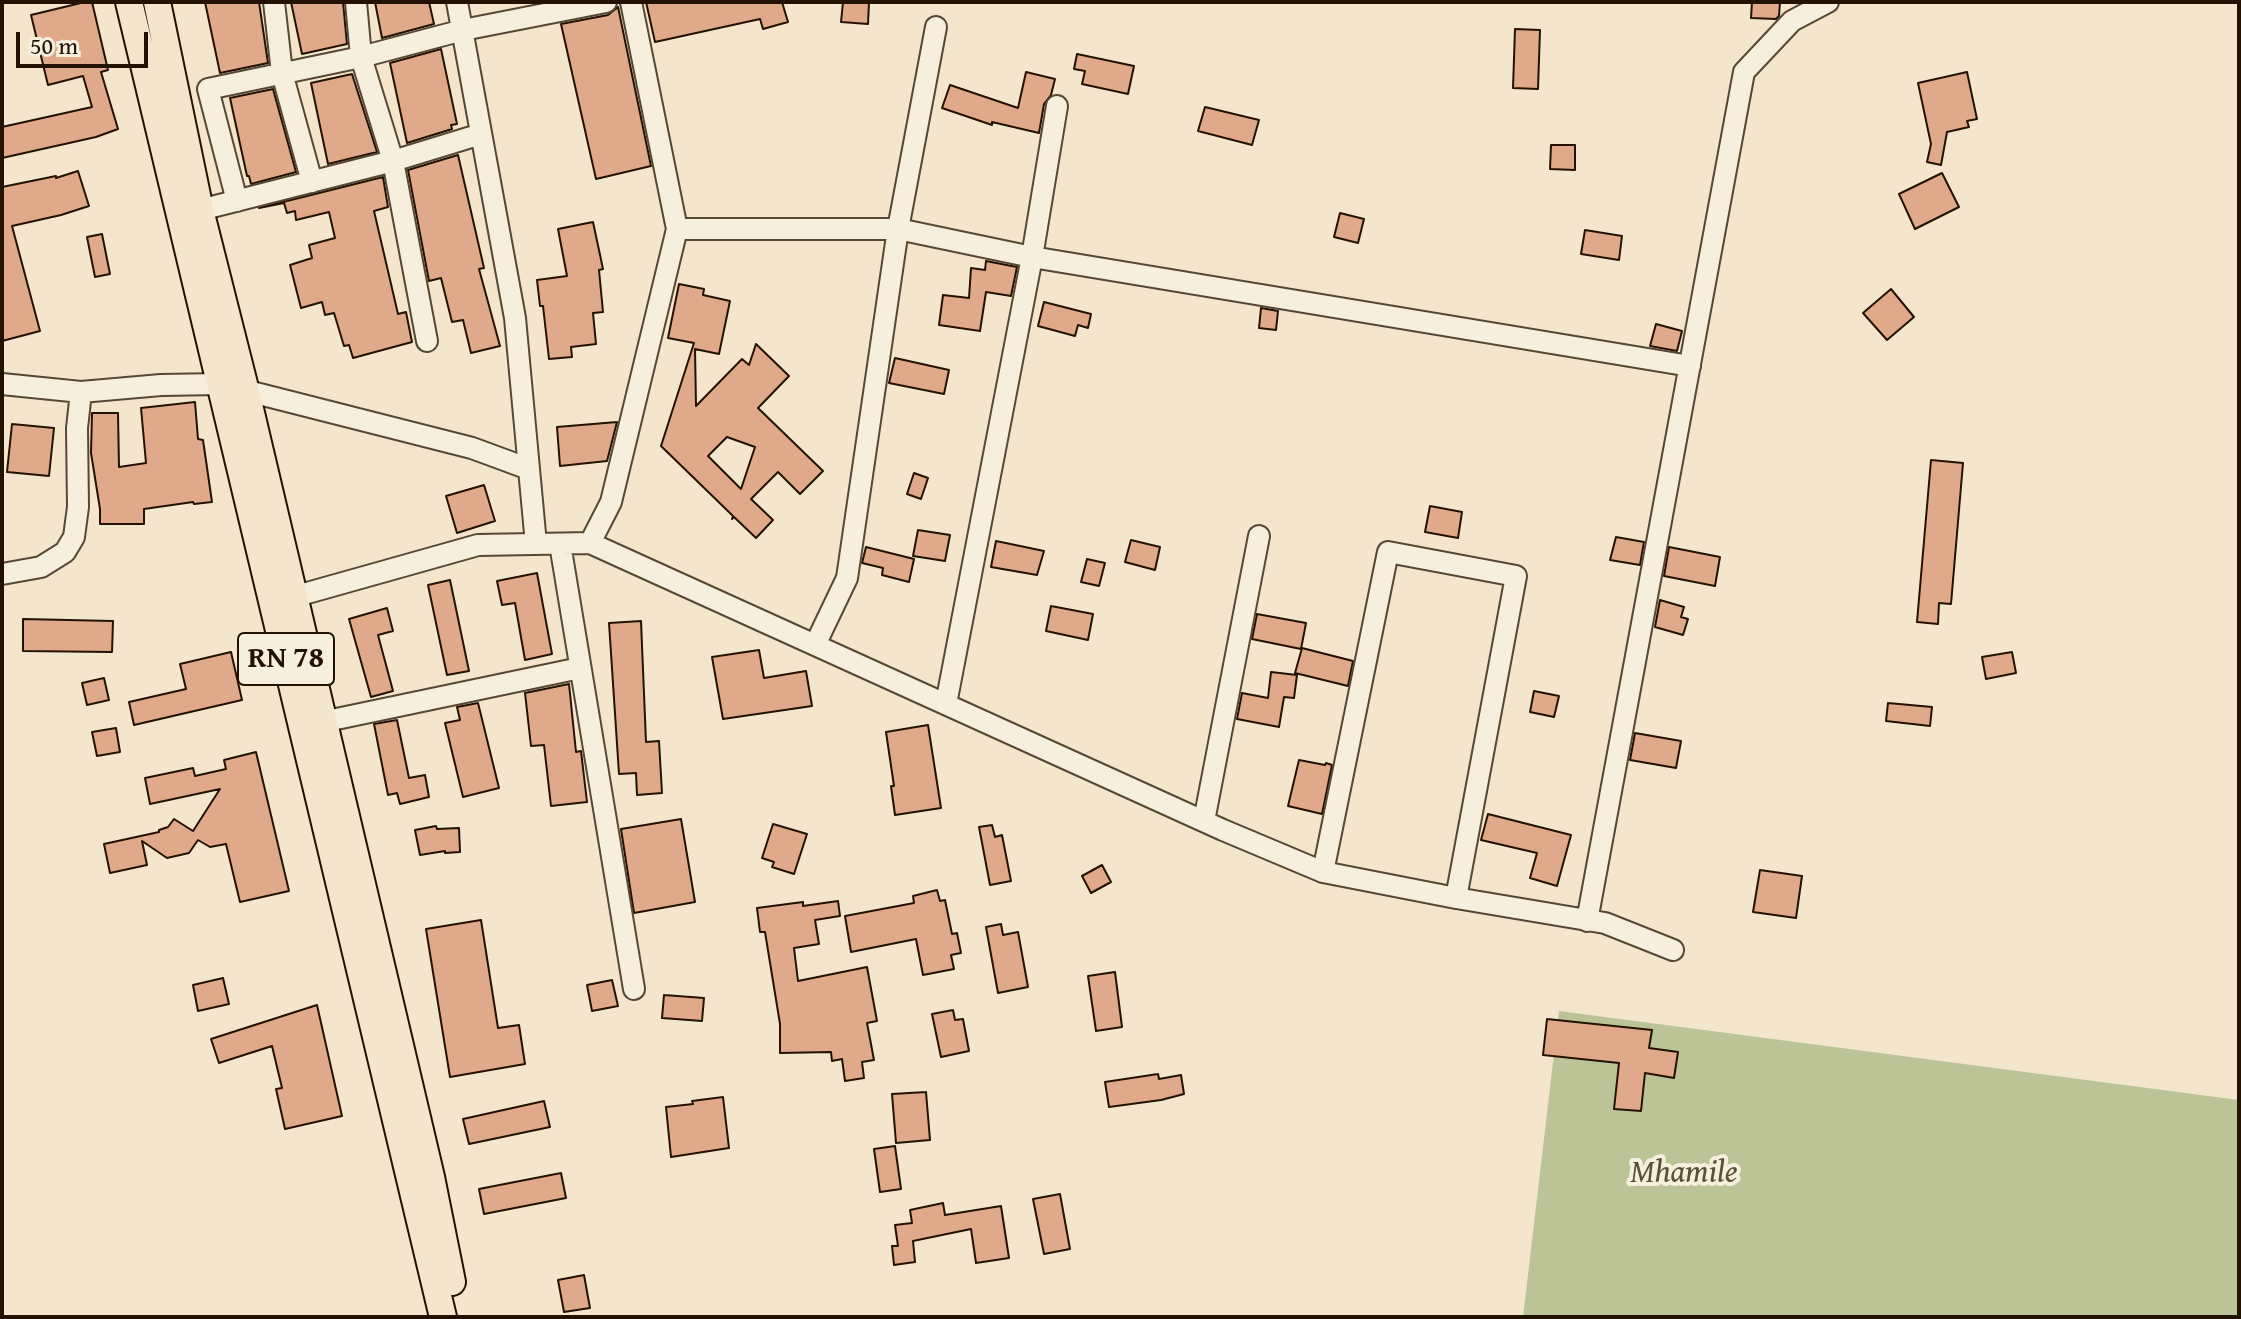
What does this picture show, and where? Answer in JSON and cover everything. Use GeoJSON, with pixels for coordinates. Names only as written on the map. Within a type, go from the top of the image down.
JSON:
{"type":"FeatureCollection","features":[{"type":"Feature","properties":{"kind":"main road","name":"RN 78"},"geometry":{"type":"LineString","coordinates":[[129,2],[443,1317]]}},
{"type":"Feature","properties":{"kind":"main road","name":"RN 78"},"geometry":{"type":"LineString","coordinates":[[157,2],[200,210],[246,392],[431,1177],[459,1317]]}},
{"type":"Feature","properties":{"kind":"street"},"geometry":{"type":"LineString","coordinates":[[274,2],[282,73],[312,182]]}},
{"type":"Feature","properties":{"kind":"street"},"geometry":{"type":"LineString","coordinates":[[356,2],[361,57],[393,161],[427,341]]}},
{"type":"Feature","properties":{"kind":"street"},"geometry":{"type":"LineString","coordinates":[[457,2],[515,318],[536,544]]}},
{"type":"Feature","properties":{"kind":"street"},"geometry":{"type":"LineString","coordinates":[[237,201],[208,89],[361,57],[463,30],[606,2]]}},
{"type":"Feature","properties":{"kind":"street"},"geometry":{"type":"LineString","coordinates":[[590,543],[611,502],[677,229],[631,2]]}},
{"type":"Feature","properties":{"kind":"street"},"geometry":{"type":"LineString","coordinates":[[1587,921],[1744,72],[1792,21],[1828,2]]}},
{"type":"Feature","properties":{"kind":"street"},"geometry":{"type":"LineString","coordinates":[[815,645],[847,578],[898,229],[936,27]]}},
{"type":"Feature","properties":{"kind":"street"},"geometry":{"type":"LineString","coordinates":[[946,704],[1032,257],[1057,106]]}},
{"type":"Feature","properties":{"kind":"street"},"geometry":{"type":"LineString","coordinates":[[200,210],[393,161],[481,134]]}},
{"type":"Feature","properties":{"kind":"street"},"geometry":{"type":"LineString","coordinates":[[677,229],[898,229],[1032,257],[1690,366]]}},
{"type":"Feature","properties":{"kind":"street"},"geometry":{"type":"LineString","coordinates":[[2,384],[81,392],[220,384],[472,448],[529,469]]}},
{"type":"Feature","properties":{"kind":"street"},"geometry":{"type":"LineString","coordinates":[[2,574],[41,567],[65,552],[74,537],[78,507],[77,428],[81,392]]}},
{"type":"Feature","properties":{"kind":"street"},"geometry":{"type":"LineString","coordinates":[[1204,821],[1259,536]]}},
{"type":"Feature","properties":{"kind":"street"},"geometry":{"type":"LineString","coordinates":[[293,597],[478,545],[590,543],[1323,872],[1605,923],[1673,950]]}},
{"type":"Feature","properties":{"kind":"street"},"geometry":{"type":"LineString","coordinates":[[560,544],[634,989]]}},
{"type":"Feature","properties":{"kind":"street"},"geometry":{"type":"LineString","coordinates":[[1323,872],[1388,552],[1516,576],[1456,898]]}},
{"type":"Feature","properties":{"kind":"street"},"geometry":{"type":"LineString","coordinates":[[322,722],[580,668]]}},
{"type":"Feature","properties":{"kind":"green space","name":"Mhamile"},"geometry":{"type":"Polygon","coordinates":[[[1559,1011],[2239,1100],[2239,1317],[1523,1317],[1559,1011]]]}},
{"type":"Feature","properties":{"kind":"building"},"geometry":{"type":"Polygon","coordinates":[[[92,2],[108,70],[101,72],[118,129],[96,137],[2,158],[2,127],[92,107],[83,76],[48,85],[31,15],[92,2]]]}},
{"type":"Feature","properties":{"kind":"building"},"geometry":{"type":"Polygon","coordinates":[[[205,2],[259,2],[268,63],[220,73],[205,2]]]}},
{"type":"Feature","properties":{"kind":"building"},"geometry":{"type":"Polygon","coordinates":[[[291,2],[343,2],[347,44],[302,54],[291,2]]]}},
{"type":"Feature","properties":{"kind":"building"},"geometry":{"type":"Polygon","coordinates":[[[375,2],[429,2],[434,24],[382,38],[375,2]]]}},
{"type":"Feature","properties":{"kind":"building"},"geometry":{"type":"Polygon","coordinates":[[[646,2],[782,2],[788,22],[763,29],[760,19],[655,42],[646,2]]]}},
{"type":"Feature","properties":{"kind":"building"},"geometry":{"type":"Polygon","coordinates":[[[843,2],[869,2],[868,24],[841,22],[843,2]]]}},
{"type":"Feature","properties":{"kind":"building"},"geometry":{"type":"Polygon","coordinates":[[[1752,2],[1780,2],[1779,16],[1776,19],[1751,18],[1752,2]]]}},
{"type":"Feature","properties":{"kind":"building"},"geometry":{"type":"Polygon","coordinates":[[[618,7],[651,166],[596,179],[561,24],[608,15],[618,7]]]}},
{"type":"Feature","properties":{"kind":"building"},"geometry":{"type":"Polygon","coordinates":[[[1515,29],[1540,30],[1538,89],[1513,88],[1515,29]]]}},
{"type":"Feature","properties":{"kind":"building"},"geometry":{"type":"Polygon","coordinates":[[[441,49],[457,124],[451,125],[452,129],[407,143],[390,63],[441,49]]]}},
{"type":"Feature","properties":{"kind":"building"},"geometry":{"type":"Polygon","coordinates":[[[1077,54],[1134,66],[1128,94],[1082,84],[1085,71],[1074,69],[1077,54]]]}},
{"type":"Feature","properties":{"kind":"building"},"geometry":{"type":"Polygon","coordinates":[[[1026,72],[1055,79],[1051,95],[1044,104],[1039,133],[992,122],[992,125],[942,108],[950,85],[1018,108],[1026,72]]]}},
{"type":"Feature","properties":{"kind":"building"},"geometry":{"type":"Polygon","coordinates":[[[1967,72],[1977,119],[1967,121],[1969,127],[1947,132],[1941,165],[1927,162],[1931,144],[1918,83],[1967,72]]]}},
{"type":"Feature","properties":{"kind":"building"},"geometry":{"type":"Polygon","coordinates":[[[352,74],[377,152],[328,164],[311,83],[352,74]]]}},
{"type":"Feature","properties":{"kind":"building"},"geometry":{"type":"Polygon","coordinates":[[[273,89],[296,172],[251,184],[230,98],[273,89]]]}},
{"type":"Feature","properties":{"kind":"building"},"geometry":{"type":"Polygon","coordinates":[[[1205,107],[1259,120],[1252,145],[1198,131],[1205,107]]]}},
{"type":"Feature","properties":{"kind":"building"},"geometry":{"type":"Polygon","coordinates":[[[1551,145],[1575,145],[1575,170],[1550,169],[1551,145]]]}},
{"type":"Feature","properties":{"kind":"building"},"geometry":{"type":"Polygon","coordinates":[[[458,155],[484,268],[479,269],[500,346],[471,353],[463,320],[452,322],[441,278],[429,281],[408,170],[458,155]]]}},
{"type":"Feature","properties":{"kind":"building"},"geometry":{"type":"Polygon","coordinates":[[[78,171],[89,206],[12,226],[40,331],[2,341],[2,187],[78,171]]]}},
{"type":"Feature","properties":{"kind":"building"},"geometry":{"type":"Polygon","coordinates":[[[1942,173],[1959,207],[1915,229],[1899,194],[1942,173]]]}},
{"type":"Feature","properties":{"kind":"building"},"geometry":{"type":"Polygon","coordinates":[[[383,177],[388,207],[374,211],[398,314],[406,312],[412,342],[353,358],[349,345],[344,346],[334,313],[325,315],[322,302],[301,308],[290,265],[312,258],[309,245],[335,238],[329,212],[296,220],[295,211],[287,213],[284,203],[259,208],[383,177]]]}},
{"type":"Feature","properties":{"kind":"building"},"geometry":{"type":"Polygon","coordinates":[[[1340,213],[1364,219],[1358,243],[1334,237],[1340,213]]]}},
{"type":"Feature","properties":{"kind":"building"},"geometry":{"type":"Polygon","coordinates":[[[593,222],[603,269],[599,270],[603,312],[593,313],[596,344],[571,347],[572,357],[549,359],[537,280],[567,276],[558,229],[593,222]]]}},
{"type":"Feature","properties":{"kind":"building"},"geometry":{"type":"Polygon","coordinates":[[[1585,230],[1622,236],[1619,260],[1581,254],[1585,230]]]}},
{"type":"Feature","properties":{"kind":"building"},"geometry":{"type":"Polygon","coordinates":[[[102,234],[110,274],[95,277],[87,237],[102,234]]]}},
{"type":"Feature","properties":{"kind":"building"},"geometry":{"type":"Polygon","coordinates":[[[986,261],[1017,267],[1011,296],[986,292],[980,331],[939,325],[943,295],[969,298],[971,268],[985,270],[986,261]]]}},
{"type":"Feature","properties":{"kind":"building"},"geometry":{"type":"Polygon","coordinates":[[[679,284],[704,289],[703,295],[730,301],[719,354],[695,349],[696,406],[742,359],[749,365],[756,344],[789,376],[758,408],[823,471],[800,494],[778,472],[751,499],[773,520],[756,538],[734,517],[732,519],[733,516],[661,446],[694,343],[668,338],[679,284]],[[727,437],[708,456],[741,489],[755,447],[727,437]]]}},
{"type":"Feature","properties":{"kind":"building"},"geometry":{"type":"Polygon","coordinates":[[[1891,289],[1914,317],[1887,340],[1863,313],[1891,289]]]}},
{"type":"Feature","properties":{"kind":"building"},"geometry":{"type":"Polygon","coordinates":[[[1044,302],[1091,314],[1088,328],[1078,325],[1075,336],[1038,326],[1044,302]]]}},
{"type":"Feature","properties":{"kind":"building"},"geometry":{"type":"Polygon","coordinates":[[[1261,308],[1278,311],[1276,330],[1259,328],[1261,308]]]}},
{"type":"Feature","properties":{"kind":"building"},"geometry":{"type":"Polygon","coordinates":[[[1656,324],[1682,331],[1677,351],[1650,346],[1656,324]]]}},
{"type":"Feature","properties":{"kind":"building"},"geometry":{"type":"Polygon","coordinates":[[[895,358],[949,370],[944,394],[889,383],[895,358]]]}},
{"type":"Feature","properties":{"kind":"building"},"geometry":{"type":"Polygon","coordinates":[[[195,402],[198,439],[203,440],[212,502],[144,509],[144,524],[100,524],[91,453],[92,413],[118,413],[119,467],[146,463],[141,408],[195,402]]]}},
{"type":"Feature","properties":{"kind":"building"},"geometry":{"type":"Polygon","coordinates":[[[617,422],[607,461],[560,466],[557,427],[617,422]]]}},
{"type":"Feature","properties":{"kind":"building"},"geometry":{"type":"Polygon","coordinates":[[[12,424],[54,428],[49,476],[7,472],[12,424]]]}},
{"type":"Feature","properties":{"kind":"building"},"geometry":{"type":"Polygon","coordinates":[[[1931,460],[1963,463],[1951,604],[1939,603],[1938,624],[1917,622],[1931,460]]]}},
{"type":"Feature","properties":{"kind":"building"},"geometry":{"type":"Polygon","coordinates":[[[914,473],[928,478],[921,499],[907,494],[914,473]]]}},
{"type":"Feature","properties":{"kind":"building"},"geometry":{"type":"Polygon","coordinates":[[[484,485],[495,521],[457,533],[446,496],[484,485]]]}},
{"type":"Feature","properties":{"kind":"building"},"geometry":{"type":"Polygon","coordinates":[[[1430,506],[1462,512],[1458,538],[1425,532],[1430,506]]]}},
{"type":"Feature","properties":{"kind":"building"},"geometry":{"type":"Polygon","coordinates":[[[918,530],[950,535],[945,561],[913,556],[918,530]]]}},
{"type":"Feature","properties":{"kind":"building"},"geometry":{"type":"Polygon","coordinates":[[[1616,537],[1644,542],[1640,565],[1610,560],[1616,537]]]}},
{"type":"Feature","properties":{"kind":"building"},"geometry":{"type":"Polygon","coordinates":[[[1131,540],[1160,547],[1155,570],[1125,562],[1131,540]]]}},
{"type":"Feature","properties":{"kind":"building"},"geometry":{"type":"Polygon","coordinates":[[[996,541],[1044,551],[1037,575],[991,567],[996,541]]]}},
{"type":"Feature","properties":{"kind":"building"},"geometry":{"type":"Polygon","coordinates":[[[866,547],[914,559],[909,582],[882,575],[883,568],[862,563],[866,547]]]}},
{"type":"Feature","properties":{"kind":"building"},"geometry":{"type":"Polygon","coordinates":[[[1669,547],[1720,557],[1715,586],[1664,576],[1669,547]]]}},
{"type":"Feature","properties":{"kind":"building"},"geometry":{"type":"Polygon","coordinates":[[[1087,559],[1105,563],[1099,586],[1081,582],[1087,559]]]}},
{"type":"Feature","properties":{"kind":"building"},"geometry":{"type":"Polygon","coordinates":[[[537,573],[552,654],[525,660],[515,603],[502,605],[497,581],[537,573]]]}},
{"type":"Feature","properties":{"kind":"building"},"geometry":{"type":"Polygon","coordinates":[[[450,580],[469,671],[447,675],[428,585],[450,580]]]}},
{"type":"Feature","properties":{"kind":"building"},"geometry":{"type":"Polygon","coordinates":[[[1660,600],[1684,607],[1681,617],[1688,619],[1683,635],[1655,627],[1660,600]]]}},
{"type":"Feature","properties":{"kind":"building"},"geometry":{"type":"Polygon","coordinates":[[[1051,606],[1093,614],[1088,640],[1046,631],[1051,606]]]}},
{"type":"Feature","properties":{"kind":"building"},"geometry":{"type":"Polygon","coordinates":[[[387,608],[393,631],[378,635],[393,691],[371,697],[349,619],[387,608]]]}},
{"type":"Feature","properties":{"kind":"building"},"geometry":{"type":"Polygon","coordinates":[[[1257,614],[1306,623],[1301,649],[1252,639],[1257,614]]]}},
{"type":"Feature","properties":{"kind":"building"},"geometry":{"type":"Polygon","coordinates":[[[23,619],[113,621],[112,652],[23,651],[23,619]]]}},
{"type":"Feature","properties":{"kind":"building"},"geometry":{"type":"Polygon","coordinates":[[[641,621],[646,742],[659,741],[662,793],[637,795],[636,773],[619,774],[609,623],[641,621]]]}},
{"type":"Feature","properties":{"kind":"building"},"geometry":{"type":"Polygon","coordinates":[[[1302,648],[1353,661],[1348,686],[1295,673],[1302,648]]]}},
{"type":"Feature","properties":{"kind":"building"},"geometry":{"type":"Polygon","coordinates":[[[759,650],[764,678],[806,671],[812,706],[723,719],[712,657],[759,650]]]}},
{"type":"Feature","properties":{"kind":"building"},"geometry":{"type":"Polygon","coordinates":[[[231,652],[242,700],[134,725],[129,702],[186,689],[180,664],[231,652]]]}},
{"type":"Feature","properties":{"kind":"building"},"geometry":{"type":"Polygon","coordinates":[[[2012,652],[2016,673],[1986,679],[1982,657],[2012,652]]]}},
{"type":"Feature","properties":{"kind":"building"},"geometry":{"type":"Polygon","coordinates":[[[1271,672],[1297,675],[1294,698],[1284,697],[1279,727],[1237,719],[1242,693],[1268,698],[1271,672]]]}},
{"type":"Feature","properties":{"kind":"building"},"geometry":{"type":"Polygon","coordinates":[[[104,678],[109,700],[87,705],[82,683],[104,678]]]}},
{"type":"Feature","properties":{"kind":"building"},"geometry":{"type":"Polygon","coordinates":[[[569,684],[576,752],[581,751],[587,802],[551,806],[544,745],[531,746],[525,693],[569,684]]]}},
{"type":"Feature","properties":{"kind":"building"},"geometry":{"type":"Polygon","coordinates":[[[1534,691],[1559,696],[1554,717],[1530,712],[1534,691]]]}},
{"type":"Feature","properties":{"kind":"building"},"geometry":{"type":"Polygon","coordinates":[[[478,703],[499,788],[463,797],[445,723],[460,720],[457,707],[478,703]]]}},
{"type":"Feature","properties":{"kind":"building"},"geometry":{"type":"Polygon","coordinates":[[[1888,703],[1932,707],[1930,726],[1886,721],[1888,703]]]}},
{"type":"Feature","properties":{"kind":"building"},"geometry":{"type":"Polygon","coordinates":[[[397,720],[409,778],[425,775],[429,797],[400,804],[397,793],[388,795],[374,724],[397,720]]]}},
{"type":"Feature","properties":{"kind":"building"},"geometry":{"type":"Polygon","coordinates":[[[928,725],[941,808],[895,815],[886,732],[928,725]]]}},
{"type":"Feature","properties":{"kind":"building"},"geometry":{"type":"Polygon","coordinates":[[[116,728],[120,752],[97,756],[92,732],[116,728]]]}},
{"type":"Feature","properties":{"kind":"building"},"geometry":{"type":"Polygon","coordinates":[[[1635,733],[1681,741],[1676,768],[1630,760],[1635,733]]]}},
{"type":"Feature","properties":{"kind":"building"},"geometry":{"type":"Polygon","coordinates":[[[256,752],[289,891],[240,902],[226,844],[210,847],[198,840],[189,853],[167,858],[142,841],[147,865],[110,873],[104,844],[159,832],[174,819],[193,831],[220,789],[150,804],[145,778],[193,768],[195,776],[226,769],[224,760],[256,752]]]}},
{"type":"Feature","properties":{"kind":"building"},"geometry":{"type":"Polygon","coordinates":[[[1299,760],[1332,765],[1322,814],[1288,806],[1299,760]]]}},
{"type":"Feature","properties":{"kind":"building"},"geometry":{"type":"Polygon","coordinates":[[[1488,814],[1571,835],[1557,886],[1530,878],[1537,853],[1481,840],[1488,814]]]}},
{"type":"Feature","properties":{"kind":"building"},"geometry":{"type":"Polygon","coordinates":[[[681,819],[695,902],[634,913],[621,829],[681,819]]]}},
{"type":"Feature","properties":{"kind":"building"},"geometry":{"type":"Polygon","coordinates":[[[773,824],[807,834],[794,874],[772,867],[774,862],[762,858],[773,824]]]}},
{"type":"Feature","properties":{"kind":"building"},"geometry":{"type":"Polygon","coordinates":[[[992,825],[995,837],[1002,835],[1011,881],[990,885],[979,827],[992,825]]]}},
{"type":"Feature","properties":{"kind":"building"},"geometry":{"type":"Polygon","coordinates":[[[436,826],[437,829],[459,828],[460,852],[420,855],[415,830],[436,826]]]}},
{"type":"Feature","properties":{"kind":"building"},"geometry":{"type":"Polygon","coordinates":[[[1102,865],[1111,882],[1091,893],[1082,876],[1102,865]]]}},
{"type":"Feature","properties":{"kind":"building"},"geometry":{"type":"Polygon","coordinates":[[[1760,870],[1802,876],[1796,918],[1753,912],[1760,870]]]}},
{"type":"Feature","properties":{"kind":"building"},"geometry":{"type":"Polygon","coordinates":[[[937,890],[940,901],[945,900],[952,934],[957,933],[961,953],[951,955],[954,969],[923,975],[916,939],[851,952],[845,916],[914,903],[913,896],[937,890]]]}},
{"type":"Feature","properties":{"kind":"building"},"geometry":{"type":"Polygon","coordinates":[[[838,901],[840,916],[815,920],[819,944],[794,948],[798,981],[867,967],[877,1021],[867,1023],[874,1060],[862,1062],[864,1078],[845,1081],[842,1059],[832,1061],[831,1052],[780,1053],[780,1024],[765,932],[760,932],[757,908],[838,901]]]}},
{"type":"Feature","properties":{"kind":"building"},"geometry":{"type":"Polygon","coordinates":[[[481,920],[498,1028],[519,1025],[525,1064],[450,1077],[426,929],[481,920]]]}},
{"type":"Feature","properties":{"kind":"building"},"geometry":{"type":"Polygon","coordinates":[[[1001,924],[1003,935],[1018,932],[1028,987],[998,993],[986,927],[1001,924]]]}},
{"type":"Feature","properties":{"kind":"building"},"geometry":{"type":"Polygon","coordinates":[[[1115,972],[1122,1027],[1096,1031],[1088,976],[1115,972]]]}},
{"type":"Feature","properties":{"kind":"building"},"geometry":{"type":"Polygon","coordinates":[[[223,978],[229,1004],[198,1011],[193,985],[223,978]]]}},
{"type":"Feature","properties":{"kind":"building"},"geometry":{"type":"Polygon","coordinates":[[[612,980],[618,1006],[592,1011],[587,985],[612,980]]]}},
{"type":"Feature","properties":{"kind":"building"},"geometry":{"type":"Polygon","coordinates":[[[664,995],[704,998],[702,1021],[662,1018],[664,995]]]}},
{"type":"Feature","properties":{"kind":"building"},"geometry":{"type":"Polygon","coordinates":[[[317,1005],[342,1116],[285,1129],[276,1089],[282,1088],[272,1046],[219,1063],[211,1039],[317,1005]]]}},
{"type":"Feature","properties":{"kind":"building"},"geometry":{"type":"Polygon","coordinates":[[[953,1010],[955,1020],[963,1019],[969,1051],[941,1057],[932,1014],[953,1010]]]}},
{"type":"Feature","properties":{"kind":"building"},"geometry":{"type":"Polygon","coordinates":[[[1547,1019],[1652,1030],[1649,1048],[1678,1052],[1674,1078],[1645,1073],[1641,1111],[1614,1109],[1619,1063],[1543,1055],[1547,1019]]]}},
{"type":"Feature","properties":{"kind":"building"},"geometry":{"type":"Polygon","coordinates":[[[1158,1074],[1159,1079],[1181,1075],[1184,1094],[1109,1107],[1105,1082],[1158,1074]]]}},
{"type":"Feature","properties":{"kind":"building"},"geometry":{"type":"Polygon","coordinates":[[[926,1092],[930,1140],[896,1143],[892,1094],[926,1092]]]}},
{"type":"Feature","properties":{"kind":"building"},"geometry":{"type":"Polygon","coordinates":[[[723,1097],[729,1148],[671,1157],[666,1107],[723,1097]]]}},
{"type":"Feature","properties":{"kind":"building"},"geometry":{"type":"Polygon","coordinates":[[[544,1101],[550,1127],[469,1144],[463,1119],[544,1101]]]}},
{"type":"Feature","properties":{"kind":"building"},"geometry":{"type":"Polygon","coordinates":[[[895,1146],[901,1189],[880,1192],[874,1149],[895,1146]]]}},
{"type":"Feature","properties":{"kind":"building"},"geometry":{"type":"Polygon","coordinates":[[[561,1173],[566,1198],[484,1214],[479,1189],[561,1173]]]}},
{"type":"Feature","properties":{"kind":"building"},"geometry":{"type":"Polygon","coordinates":[[[1060,1194],[1070,1249],[1044,1254],[1033,1199],[1060,1194]]]}},
{"type":"Feature","properties":{"kind":"building"},"geometry":{"type":"Polygon","coordinates":[[[943,1203],[945,1215],[1001,1206],[1009,1258],[976,1263],[971,1229],[913,1241],[915,1262],[894,1265],[892,1246],[898,1246],[895,1225],[912,1223],[910,1210],[943,1203]]]}},
{"type":"Feature","properties":{"kind":"building"},"geometry":{"type":"Polygon","coordinates":[[[584,1275],[590,1308],[564,1312],[558,1280],[584,1275]]]}}]}
